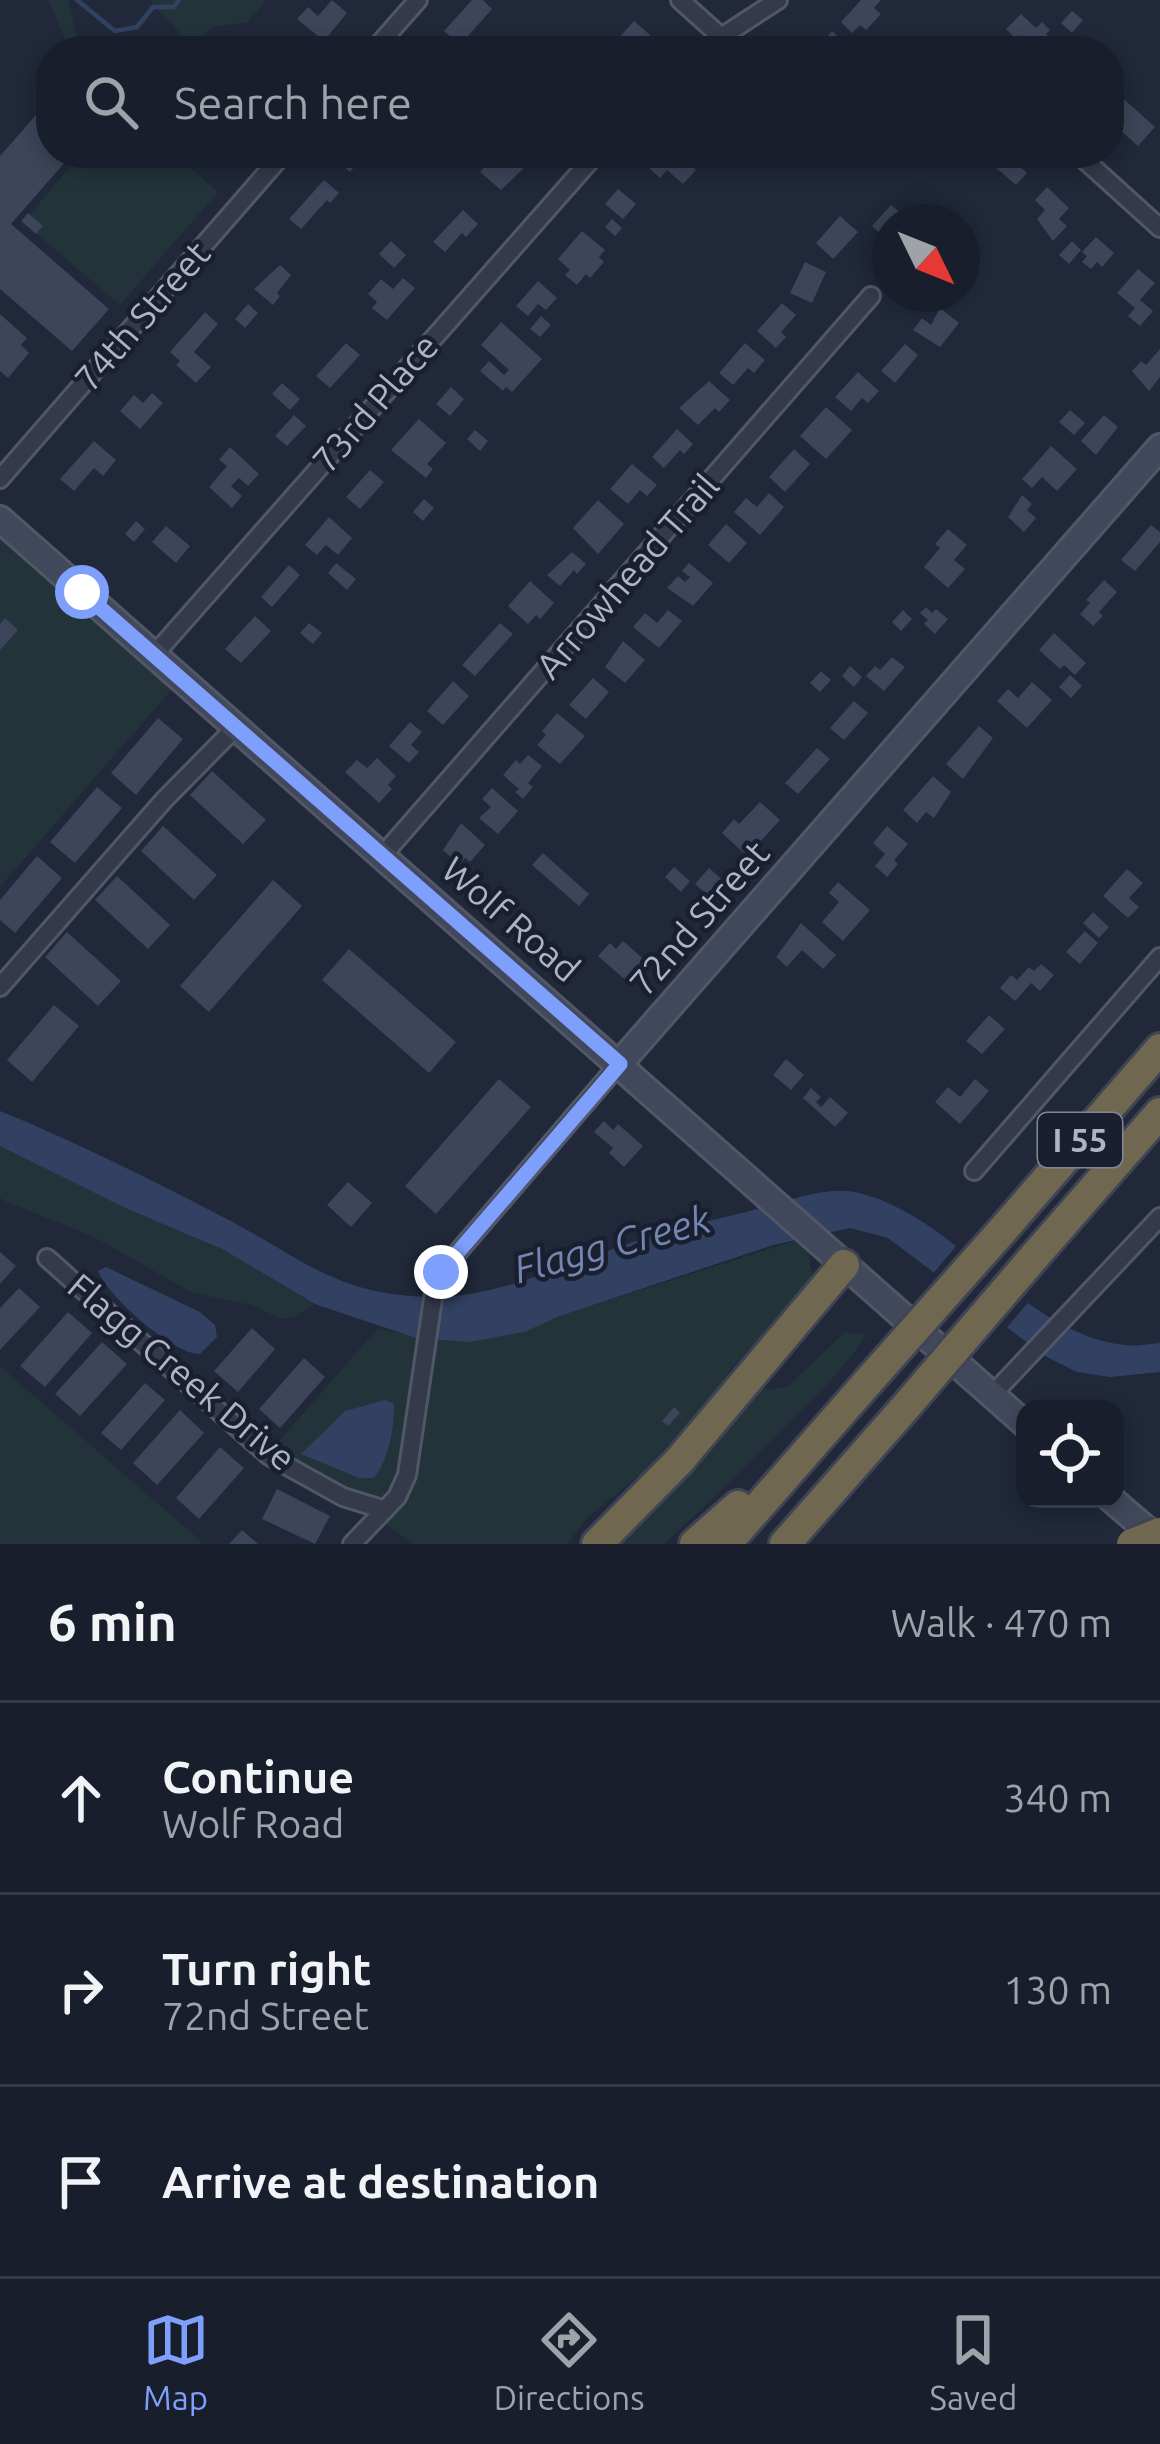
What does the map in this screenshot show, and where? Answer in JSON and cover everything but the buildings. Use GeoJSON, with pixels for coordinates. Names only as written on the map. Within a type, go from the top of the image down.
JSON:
{"type":"FeatureCollection","features":[{"type":"Feature","properties":{"kind":"highway","name":"I 55"},"geometry":{"type":"LineString","coordinates":[[726,1544],[1160,1049]]}},
{"type":"Feature","properties":{"kind":"highway","name":"I 55"},"geometry":{"type":"LineString","coordinates":[[785,1544],[1160,1113]]}},
{"type":"Feature","properties":{"kind":"highway"},"geometry":{"type":"LineString","coordinates":[[1061,1225],[1160,1125]]}},
{"type":"Feature","properties":{"kind":"highway"},"geometry":{"type":"LineString","coordinates":[[597,1544],[679,1462],[834,1257]]}},
{"type":"Feature","properties":{"kind":"highway"},"geometry":{"type":"LineString","coordinates":[[695,1544],[841,1413]]}},
{"type":"Feature","properties":{"kind":"highway"},"geometry":{"type":"LineString","coordinates":[[1132,1544],[1160,1537]]}},
{"type":"Feature","properties":{"kind":"street"},"geometry":{"type":"LineString","coordinates":[[386,36],[418,0]]}},
{"type":"Feature","properties":{"kind":"street"},"geometry":{"type":"LineString","coordinates":[[680,0],[719,35],[778,0]]}},
{"type":"Feature","properties":{"kind":"street","name":"74th Street"},"geometry":{"type":"LineString","coordinates":[[0,478],[271,168]]}},
{"type":"Feature","properties":{"kind":"street","name":"73rd Place"},"geometry":{"type":"LineString","coordinates":[[154,655],[584,168]]}},
{"type":"Feature","properties":{"kind":"street"},"geometry":{"type":"LineString","coordinates":[[1093,168],[1160,228]]}},
{"type":"Feature","properties":{"kind":"street","name":"Arrowhead Trail"},"geometry":{"type":"LineString","coordinates":[[382,855],[871,296]]}},
{"type":"Feature","properties":{"kind":"street","name":"72nd Street"},"geometry":{"type":"LineString","coordinates":[[352,1544],[385,1510],[407,1474],[441,1272],[1160,446]]}},
{"type":"Feature","properties":{"kind":"street","name":"Wolf Road"},"geometry":{"type":"LineString","coordinates":[[0,520],[1016,1416]]}},
{"type":"Feature","properties":{"kind":"street"},"geometry":{"type":"LineString","coordinates":[[0,986],[164,800],[236,727]]}},
{"type":"Feature","properties":{"kind":"street"},"geometry":{"type":"LineString","coordinates":[[974,1171],[1160,957]]}},
{"type":"Feature","properties":{"kind":"street"},"geometry":{"type":"LineString","coordinates":[[992,1395],[1160,1217]]}},
{"type":"Feature","properties":{"kind":"street","name":"Flagg Creek Drive"},"geometry":{"type":"LineString","coordinates":[[47,1258],[269,1456],[343,1497],[385,1510]]}},
{"type":"Feature","properties":{"kind":"street"},"geometry":{"type":"LineString","coordinates":[[1123,1508],[1160,1537]]}},
{"type":"Feature","properties":{"kind":"shaded area"},"geometry":{"type":"Polygon","coordinates":[[[48,0],[68,0],[76,36],[64,36],[48,0]]]}},
{"type":"Feature","properties":{"kind":"shaded area"},"geometry":{"type":"Polygon","coordinates":[[[152,0],[266,0],[248,22],[211,27],[203,36],[180,36],[152,0]]]}},
{"type":"Feature","properties":{"kind":"shaded area"},"geometry":{"type":"Polygon","coordinates":[[[69,168],[190,168],[218,192],[120,305],[23,222],[69,168]]]}},
{"type":"Feature","properties":{"kind":"shaded area"},"geometry":{"type":"Polygon","coordinates":[[[0,534],[172,689],[0,887],[0,534]]]}},
{"type":"Feature","properties":{"kind":"shaded area"},"geometry":{"type":"Polygon","coordinates":[[[0,1146],[222,1249],[314,1304],[282,1319],[251,1305],[193,1293],[92,1236],[7,1202],[0,1198],[0,1146]]]}},
{"type":"Feature","properties":{"kind":"shaded area"},"geometry":{"type":"Polygon","coordinates":[[[794,1241],[809,1253],[812,1282],[733,1367],[699,1413],[642,1473],[586,1519],[567,1544],[413,1544],[357,1494],[274,1447],[378,1328],[448,1339],[492,1337],[794,1241]]]}},
{"type":"Feature","properties":{"kind":"shaded area"},"geometry":{"type":"Polygon","coordinates":[[[845,1332],[864,1334],[856,1350],[808,1405],[708,1503],[664,1544],[622,1544],[698,1464],[759,1390],[787,1387],[845,1332]]]}},
{"type":"Feature","properties":{"kind":"shaded area"},"geometry":{"type":"Polygon","coordinates":[[[0,1366],[202,1542],[0,1544],[0,1366]]]}},
{"type":"Feature","properties":{"kind":"water"},"geometry":{"type":"Polygon","coordinates":[[[0,1111],[166,1188],[323,1273],[403,1295],[438,1297],[487,1291],[669,1231],[810,1194],[859,1193],[927,1225],[1054,1320],[1088,1336],[1124,1345],[1160,1343],[1160,1372],[1110,1377],[1077,1372],[1045,1356],[888,1238],[850,1228],[773,1245],[524,1332],[470,1342],[416,1338],[315,1304],[222,1249],[0,1146],[0,1111]]]}},
{"type":"Feature","properties":{"kind":"water"},"geometry":{"type":"Polygon","coordinates":[[[106,1267],[200,1312],[215,1325],[217,1337],[200,1354],[174,1345],[114,1295],[98,1271],[106,1267]]]}},
{"type":"Feature","properties":{"kind":"water"},"geometry":{"type":"Polygon","coordinates":[[[385,1400],[394,1404],[392,1433],[374,1478],[359,1478],[301,1454],[345,1411],[385,1400]]]}},
{"type":"Feature","properties":{"kind":"pier"},"geometry":{"type":"Polygon","coordinates":[[[959,1243],[1033,1297],[1003,1332],[930,1277],[959,1243]]]}},
{"type":"Feature","properties":{"kind":"waterway"},"geometry":{"type":"LineString","coordinates":[[77,0],[115,31],[137,27],[153,7],[174,7],[179,0]]}},
{"type":"Feature","properties":{"kind":"route"},"geometry":{"type":"LineString","coordinates":[[82,592],[620,1064],[441,1272]]}},
{"type":"Feature","properties":{"kind":"water label","name":"Flagg Creek"},"geometry":{"type":"Point","coordinates":[612,1244]}}]}
